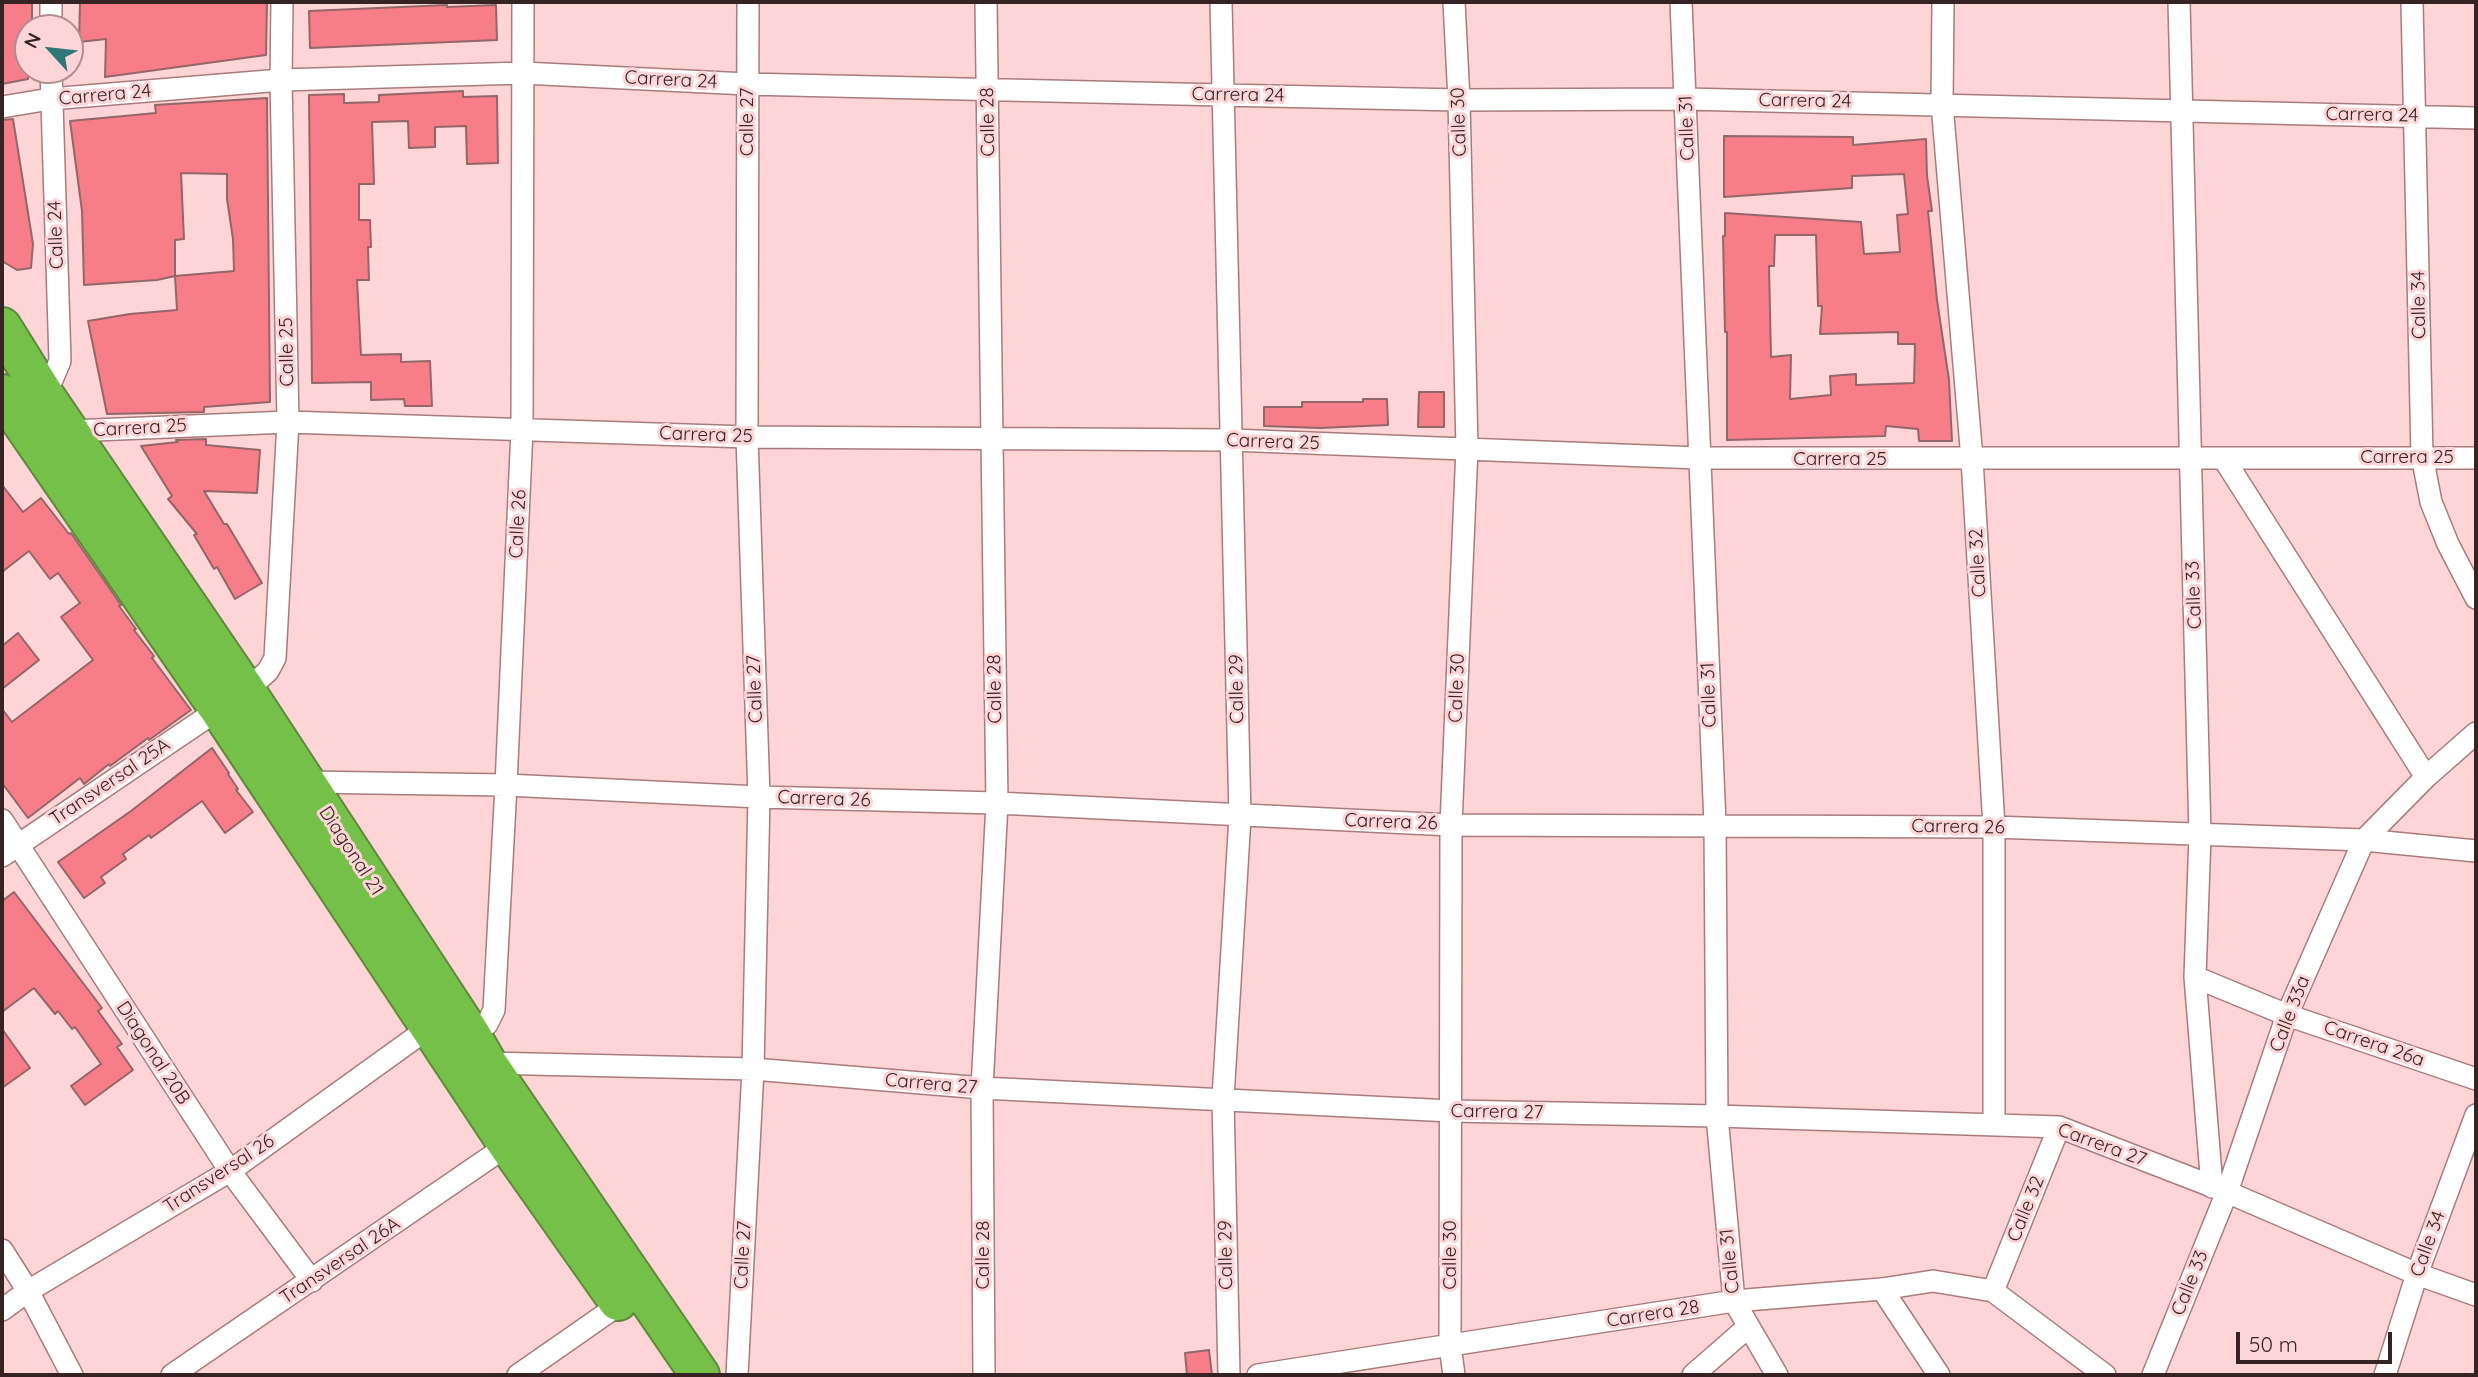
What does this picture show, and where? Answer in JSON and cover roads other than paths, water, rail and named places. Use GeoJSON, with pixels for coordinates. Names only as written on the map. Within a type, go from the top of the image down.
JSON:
{"type":"FeatureCollection","features":[{"type":"Feature","properties":{"kind":"highway","name":"Diagonal 21"},"geometry":{"type":"LineString","coordinates":[[2,327],[16,408],[233,700],[306,782],[479,1049],[701,1375]]}},
{"type":"Feature","properties":{"kind":"highway","name":"Diagonal 21"},"geometry":{"type":"LineString","coordinates":[[16,408],[71,431],[430,1027],[508,1145],[669,1375]]}},
{"type":"Feature","properties":{"kind":"street","name":"Calle 25"},"geometry":{"type":"LineString","coordinates":[[233,700],[268,671],[275,658],[288,422],[281,80],[282,2]]}},
{"type":"Feature","properties":{"kind":"street","name":"Calle 26"},"geometry":{"type":"LineString","coordinates":[[479,1049],[495,1001],[523,429],[523,2]]}},
{"type":"Feature","properties":{"kind":"street","name":"Calle 27"},"geometry":{"type":"LineString","coordinates":[[737,1375],[752,1069],[759,797],[747,437],[748,2]]}},
{"type":"Feature","properties":{"kind":"street","name":"Calle 28"},"geometry":{"type":"LineString","coordinates":[[984,1375],[982,1088],[997,803],[986,2]]}},
{"type":"Feature","properties":{"kind":"street","name":"Calle 29"},"geometry":{"type":"LineString","coordinates":[[1221,2],[1240,817],[1223,1098],[1229,1375]]}},
{"type":"Feature","properties":{"kind":"street","name":"Calle 30"},"geometry":{"type":"LineString","coordinates":[[1454,2],[1459,100],[1467,448],[1451,825],[1450,1346],[1454,1375]]}},
{"type":"Feature","properties":{"kind":"street","name":"Calle 31"},"geometry":{"type":"LineString","coordinates":[[1681,2],[1715,824],[1717,1116],[1734,1301],[1777,1375]]}},
{"type":"Feature","properties":{"kind":"street","name":"Calle 32"},"geometry":{"type":"LineString","coordinates":[[1943,2],[1942,104],[1972,459],[1994,827],[1994,1124]]}},
{"type":"Feature","properties":{"kind":"street","name":"Calle 33"},"geometry":{"type":"LineString","coordinates":[[2153,1375],[2220,1189],[2195,976],[2200,835],[2179,2]]}},
{"type":"Feature","properties":{"kind":"street","name":"Calle 34"},"geometry":{"type":"LineString","coordinates":[[2412,2],[2422,456],[2431,502],[2448,544],[2476,598]]}},
{"type":"Feature","properties":{"kind":"street","name":"Carrera 24"},"geometry":{"type":"LineString","coordinates":[[2,107],[50,99],[281,80],[523,73],[747,84],[1222,95],[1459,100],[1686,99],[2476,118]]}},
{"type":"Feature","properties":{"kind":"street","name":"Calle 24"},"geometry":{"type":"LineString","coordinates":[[16,408],[60,361],[51,84]]}},
{"type":"Feature","properties":{"kind":"street","name":"Carrera 25"},"geometry":{"type":"LineString","coordinates":[[71,431],[288,422],[747,437],[1231,440],[1699,458],[2476,458]]}},
{"type":"Feature","properties":{"kind":"street"},"geometry":{"type":"LineString","coordinates":[[2224,459],[2426,777]]}},
{"type":"Feature","properties":{"kind":"street","name":"Transversal 25A"},"geometry":{"type":"LineString","coordinates":[[10,850],[233,700]]}},
{"type":"Feature","properties":{"kind":"street"},"geometry":{"type":"LineString","coordinates":[[2364,840],[2426,777],[2476,733]]}},
{"type":"Feature","properties":{"kind":"street","name":"Carrera 26"},"geometry":{"type":"LineString","coordinates":[[306,782],[506,785],[759,797],[997,803],[1240,817],[1451,825],[1994,827],[2364,840],[2476,851]]}},
{"type":"Feature","properties":{"kind":"street","name":"Diagonal 20B"},"geometry":{"type":"LineString","coordinates":[[2,820],[10,850],[230,1171],[312,1280]]}},
{"type":"Feature","properties":{"kind":"street","name":"Calle 33a"},"geometry":{"type":"LineString","coordinates":[[2220,1189],[2287,1015],[2364,840]]}},
{"type":"Feature","properties":{"kind":"street","name":"Carrera 26a"},"geometry":{"type":"LineString","coordinates":[[2195,976],[2287,1015],[2476,1079]]}},
{"type":"Feature","properties":{"kind":"street","name":"Transversal 26"},"geometry":{"type":"LineString","coordinates":[[2,1310],[28,1291],[230,1171],[430,1027]]}},
{"type":"Feature","properties":{"kind":"street","name":"Carrera 27"},"geometry":{"type":"LineString","coordinates":[[479,1049],[982,1088],[1451,1111],[2059,1126],[2220,1189],[2417,1274],[2476,1295]]}},
{"type":"Feature","properties":{"kind":"street","name":"Calle 34"},"geometry":{"type":"LineString","coordinates":[[2385,1375],[2417,1274],[2476,1115]]}},
{"type":"Feature","properties":{"kind":"street","name":"Calle 32"},"geometry":{"type":"LineString","coordinates":[[1993,1291],[2059,1126]]}},
{"type":"Feature","properties":{"kind":"street","name":"Transversal 26A"},"geometry":{"type":"LineString","coordinates":[[172,1375],[508,1145]]}},
{"type":"Feature","properties":{"kind":"street"},"geometry":{"type":"LineString","coordinates":[[2,1250],[28,1291],[72,1375]]}},
{"type":"Feature","properties":{"kind":"street","name":"Carrera 28"},"geometry":{"type":"LineString","coordinates":[[1258,1375],[1734,1301],[1882,1289],[1933,1280],[1993,1291],[2105,1375]]}},
{"type":"Feature","properties":{"kind":"street"},"geometry":{"type":"LineString","coordinates":[[1882,1289],[1939,1375]]}},
{"type":"Feature","properties":{"kind":"street"},"geometry":{"type":"LineString","coordinates":[[518,1375],[620,1304]]}},
{"type":"Feature","properties":{"kind":"street"},"geometry":{"type":"LineString","coordinates":[[1693,1375],[1748,1327]]}}]}
